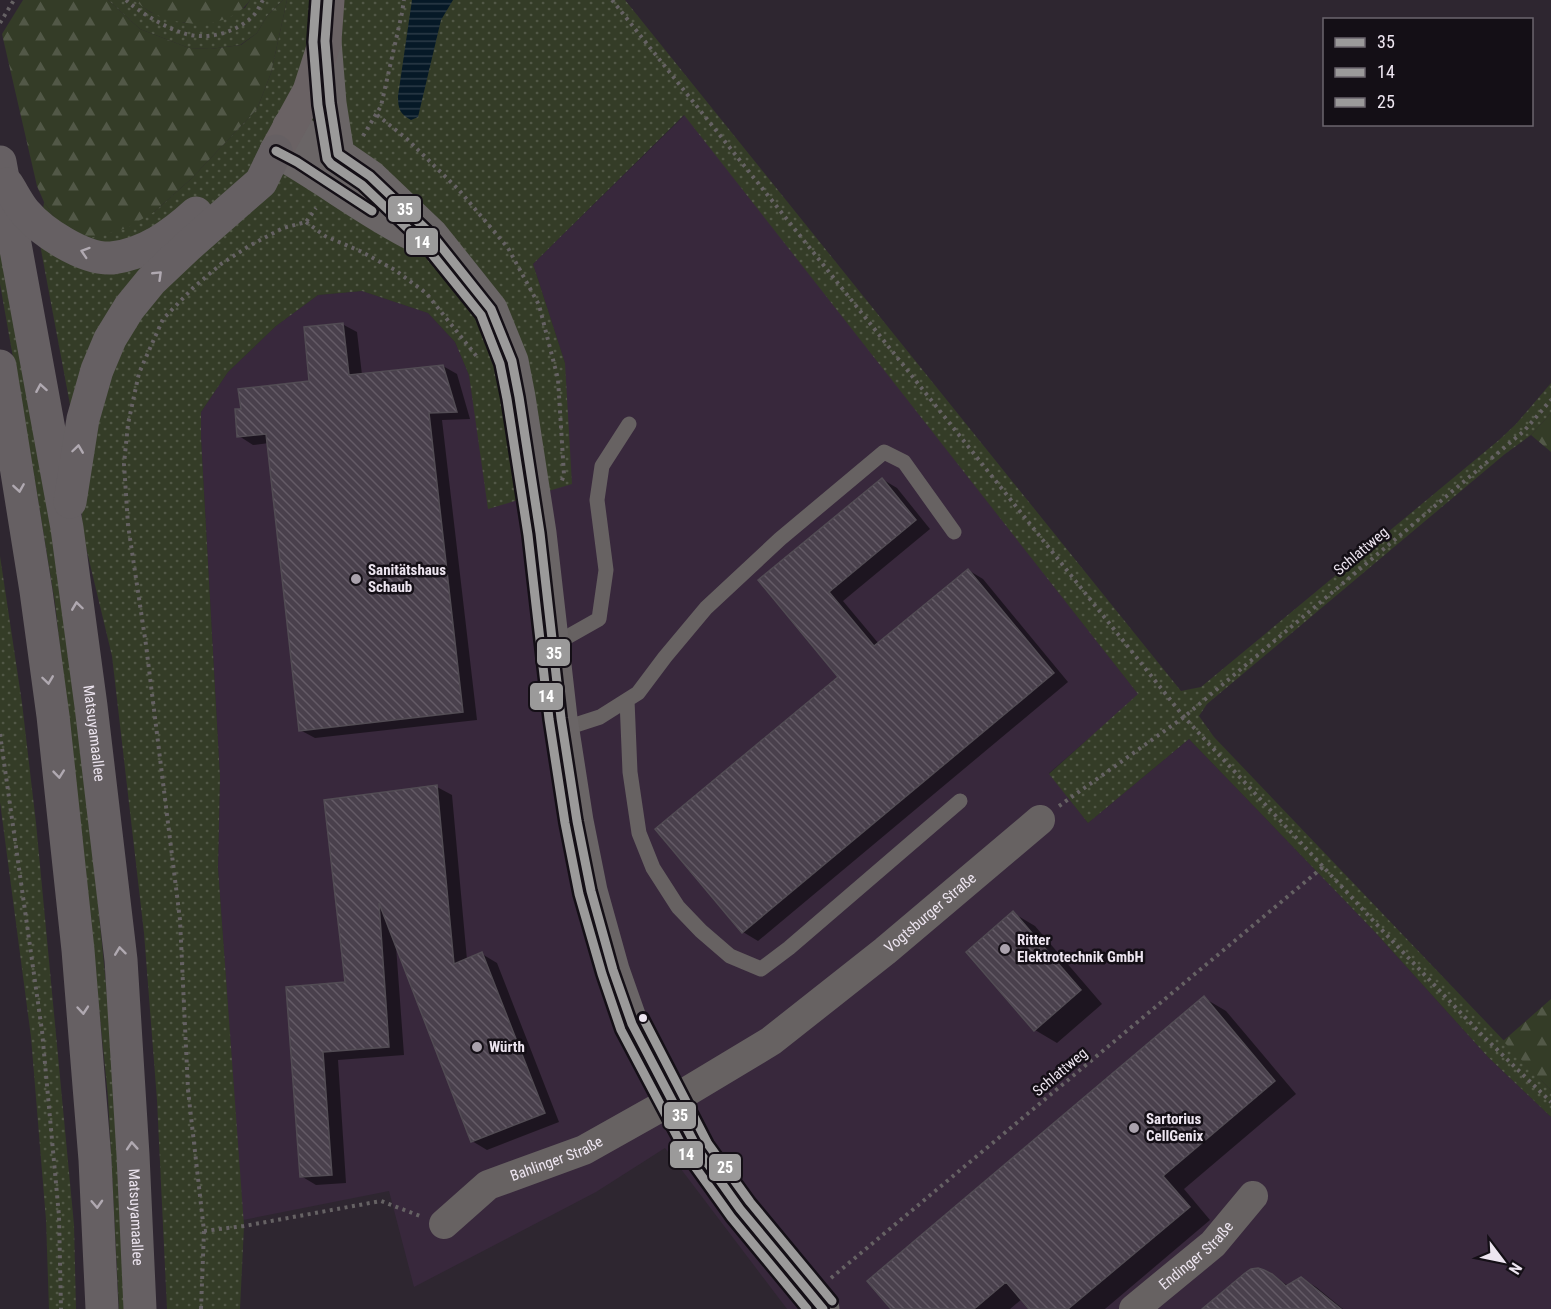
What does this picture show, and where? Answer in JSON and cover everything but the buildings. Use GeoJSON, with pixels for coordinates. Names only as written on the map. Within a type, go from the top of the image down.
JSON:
{"type":"FeatureCollection","features":[{"type":"Feature","properties":{"kind":"highway"},"geometry":{"type":"LineString","coordinates":[[2,170],[24,211],[47,233],[70,247],[110,258],[154,245],[183,225],[249,164],[283,138]]}},
{"type":"Feature","properties":{"kind":"highway"},"geometry":{"type":"LineString","coordinates":[[67,528],[83,419],[97,370],[110,339],[129,308],[151,281],[261,182],[283,138]]}},
{"type":"Feature","properties":{"kind":"highway","name":"Matsuyamaallee"},"geometry":{"type":"LineString","coordinates":[[2,170],[67,528],[91,706],[121,960],[140,1309]]}},
{"type":"Feature","properties":{"kind":"highway"},"geometry":{"type":"LineString","coordinates":[[0,366],[36,591],[53,716],[79,962],[95,1160],[102,1309]]}},
{"type":"Feature","properties":{"kind":"main road"},"geometry":{"type":"LineString","coordinates":[[283,138],[309,91],[325,41],[328,0]]}},
{"type":"Feature","properties":{"kind":"street"},"geometry":{"type":"LineString","coordinates":[[325,41],[330,103],[349,147],[370,176],[432,235],[491,309],[512,361],[540,533],[563,729],[577,821],[591,891],[632,1024],[698,1150],[740,1209],[817,1302]]}},
{"type":"Feature","properties":{"kind":"street"},"geometry":{"type":"LineString","coordinates":[[283,138],[349,147]]}},
{"type":"Feature","properties":{"kind":"street"},"geometry":{"type":"LineString","coordinates":[[283,138],[297,162],[395,226],[442,249]]}},
{"type":"Feature","properties":{"kind":"street","name":"Vogtsburger Straße"},"geometry":{"type":"LineString","coordinates":[[673,1100],[771,1041],[885,951],[1040,820]]}},
{"type":"Feature","properties":{"kind":"street","name":"Bahlinger Straße"},"geometry":{"type":"LineString","coordinates":[[444,1224],[488,1185],[584,1150],[673,1100]]}},
{"type":"Feature","properties":{"kind":"street","name":"Endinger Straße"},"geometry":{"type":"LineString","coordinates":[[1134,1309],[1213,1244],[1253,1196]]}},
{"type":"Feature","properties":{"kind":"lane"},"geometry":{"type":"LineString","coordinates":[[553,645],[599,619],[606,570],[597,500],[602,466],[629,424]]}},
{"type":"Feature","properties":{"kind":"lane"},"geometry":{"type":"LineString","coordinates":[[563,729],[600,717],[638,693],[706,608],[780,539],[884,452],[904,462],[954,532]]}},
{"type":"Feature","properties":{"kind":"lane"},"geometry":{"type":"LineString","coordinates":[[627,700],[630,772],[639,833],[653,868],[678,907],[701,931],[730,956],[761,969],[789,948],[960,801]]}},
{"type":"Feature","properties":{"kind":"path"},"geometry":{"type":"LineString","coordinates":[[0,23],[14,0]]}},
{"type":"Feature","properties":{"kind":"path"},"geometry":{"type":"LineString","coordinates":[[126,0],[134,7],[184,34],[209,36],[234,30],[254,15],[263,0]]}},
{"type":"Feature","properties":{"kind":"path"},"geometry":{"type":"LineString","coordinates":[[349,147],[381,106],[404,0]]}},
{"type":"Feature","properties":{"kind":"path"},"geometry":{"type":"LineString","coordinates":[[612,0],[1184,717],[1480,1033],[1551,1102]]}},
{"type":"Feature","properties":{"kind":"path"},"geometry":{"type":"LineString","coordinates":[[201,1309],[204,1231],[188,1090],[180,920],[146,645],[128,525],[124,464],[128,424],[139,373],[163,319],[193,288],[221,264],[283,228],[306,222],[317,206]]}},
{"type":"Feature","properties":{"kind":"path"},"geometry":{"type":"LineString","coordinates":[[306,222],[325,236],[395,270],[426,293],[484,364]]}},
{"type":"Feature","properties":{"kind":"path","name":"Schlattweg"},"geometry":{"type":"LineString","coordinates":[[1184,717],[1524,431],[1551,400]]}},
{"type":"Feature","properties":{"kind":"path"},"geometry":{"type":"LineString","coordinates":[[1040,820],[1184,717]]}},
{"type":"Feature","properties":{"kind":"path"},"geometry":{"type":"LineString","coordinates":[[0,734],[42,1031],[59,1216],[61,1309]]}},
{"type":"Feature","properties":{"kind":"path","name":"Schlattweg"},"geometry":{"type":"LineString","coordinates":[[817,1302],[1323,867]]}},
{"type":"Feature","properties":{"kind":"path"},"geometry":{"type":"LineString","coordinates":[[204,1231],[381,1201],[444,1224]]}},
{"type":"Feature","properties":{"kind":"shaded area"},"geometry":{"type":"Polygon","coordinates":[[[685,115],[1139,695],[1049,773],[1088,823],[1189,739],[1375,932],[1488,1057],[1551,1117],[1551,1309],[787,1309],[665,1148],[596,1192],[414,1287],[389,1191],[243,1220],[218,868],[220,777],[201,412],[228,372],[276,326],[318,295],[362,291],[428,313],[455,342],[469,375],[475,411],[565,363],[533,264],[685,115]]]}},
{"type":"Feature","properties":{"kind":"green space"},"geometry":{"type":"Polygon","coordinates":[[[23,0],[108,0],[140,29],[189,48],[210,49],[241,45],[257,33],[267,16],[283,0],[287,0],[271,73],[257,109],[191,179],[154,212],[127,228],[90,238],[75,232],[55,218],[37,186],[2,34],[23,0]]]}},
{"type":"Feature","properties":{"kind":"green space"},"geometry":{"type":"Polygon","coordinates":[[[108,0],[134,0],[150,12],[185,23],[245,8],[250,0],[283,0],[267,16],[257,33],[240,45],[210,49],[189,48],[140,29],[108,0]]]}},
{"type":"Feature","properties":{"kind":"green space"},"geometry":{"type":"Polygon","coordinates":[[[134,0],[250,0],[230,17],[203,24],[174,21],[161,17],[134,0]]]}},
{"type":"Feature","properties":{"kind":"green space"},"geometry":{"type":"Polygon","coordinates":[[[287,0],[625,0],[1181,691],[1201,687],[1499,440],[1551,383],[1551,413],[1531,435],[1505,454],[1207,704],[1199,716],[1214,737],[1551,1090],[1551,1117],[1488,1057],[1375,932],[1189,739],[1088,823],[1049,774],[1138,694],[684,115],[533,264],[565,363],[572,484],[488,509],[469,375],[455,342],[428,313],[362,291],[318,295],[276,326],[228,372],[201,412],[220,777],[218,868],[244,1226],[240,1309],[167,1309],[157,1100],[144,933],[112,656],[83,535],[79,468],[71,410],[39,239],[44,202],[55,218],[154,212],[191,179],[257,109],[271,73],[287,0]]]}},
{"type":"Feature","properties":{"kind":"green space"},"geometry":{"type":"Polygon","coordinates":[[[0,234],[63,604],[92,842],[117,1097],[127,1309],[119,1309],[108,1097],[55,603],[0,284],[0,234]]]}},
{"type":"Feature","properties":{"kind":"green space"},"geometry":{"type":"Polygon","coordinates":[[[1551,413],[1551,452],[1531,435],[1551,413]]]}},
{"type":"Feature","properties":{"kind":"green space"},"geometry":{"type":"Polygon","coordinates":[[[0,556],[22,703],[36,823],[74,1225],[76,1309],[49,1309],[46,1220],[31,1037],[0,802],[0,556]]]}},
{"type":"Feature","properties":{"kind":"green space"},"geometry":{"type":"Polygon","coordinates":[[[1551,999],[1551,1090],[1503,1041],[1551,999]]]}},
{"type":"Feature","properties":{"kind":"water"},"geometry":{"type":"Polygon","coordinates":[[[412,0],[453,0],[441,20],[418,117],[411,120],[400,111],[398,96],[412,0]]]}},
{"type":"Feature","properties":{"kind":"transit line","name":"14"},"geometry":{"type":"LineString","coordinates":[[316,0],[313,42],[318,105],[327,159],[362,185],[423,243],[481,315],[500,364],[528,535],[549,719],[565,823],[579,894],[621,1030],[688,1157],[731,1217],[807,1309]]}},
{"type":"Feature","properties":{"kind":"transit line","name":"35"},"geometry":{"type":"LineString","coordinates":[[328,0],[325,41],[330,103],[338,154],[370,176],[432,235],[491,309],[512,361],[540,533],[561,718],[577,821],[591,891],[613,970],[632,1024],[698,1150],[740,1209],[823,1309]]}},
{"type":"Feature","properties":{"kind":"transit line","name":"35"},"geometry":{"type":"LineString","coordinates":[[276,151],[297,162],[372,211]]}},
{"type":"Feature","properties":{"kind":"transit line","name":"25"},"geometry":{"type":"LineString","coordinates":[[643,1018],[708,1144],[750,1202],[832,1301]]}},
{"type":"Feature","properties":{"kind":"place","name":"Sanitätshaus Schaub"},"geometry":{"type":"Point","coordinates":[356,579]}},
{"type":"Feature","properties":{"kind":"place","name":"Ritter Elektrotechnik GmbH"},"geometry":{"type":"Point","coordinates":[1005,949]}},
{"type":"Feature","properties":{"kind":"place","name":"Würth"},"geometry":{"type":"Point","coordinates":[477,1047]}},
{"type":"Feature","properties":{"kind":"place","name":"Sartorius CellGenix"},"geometry":{"type":"Point","coordinates":[1134,1128]}}]}
